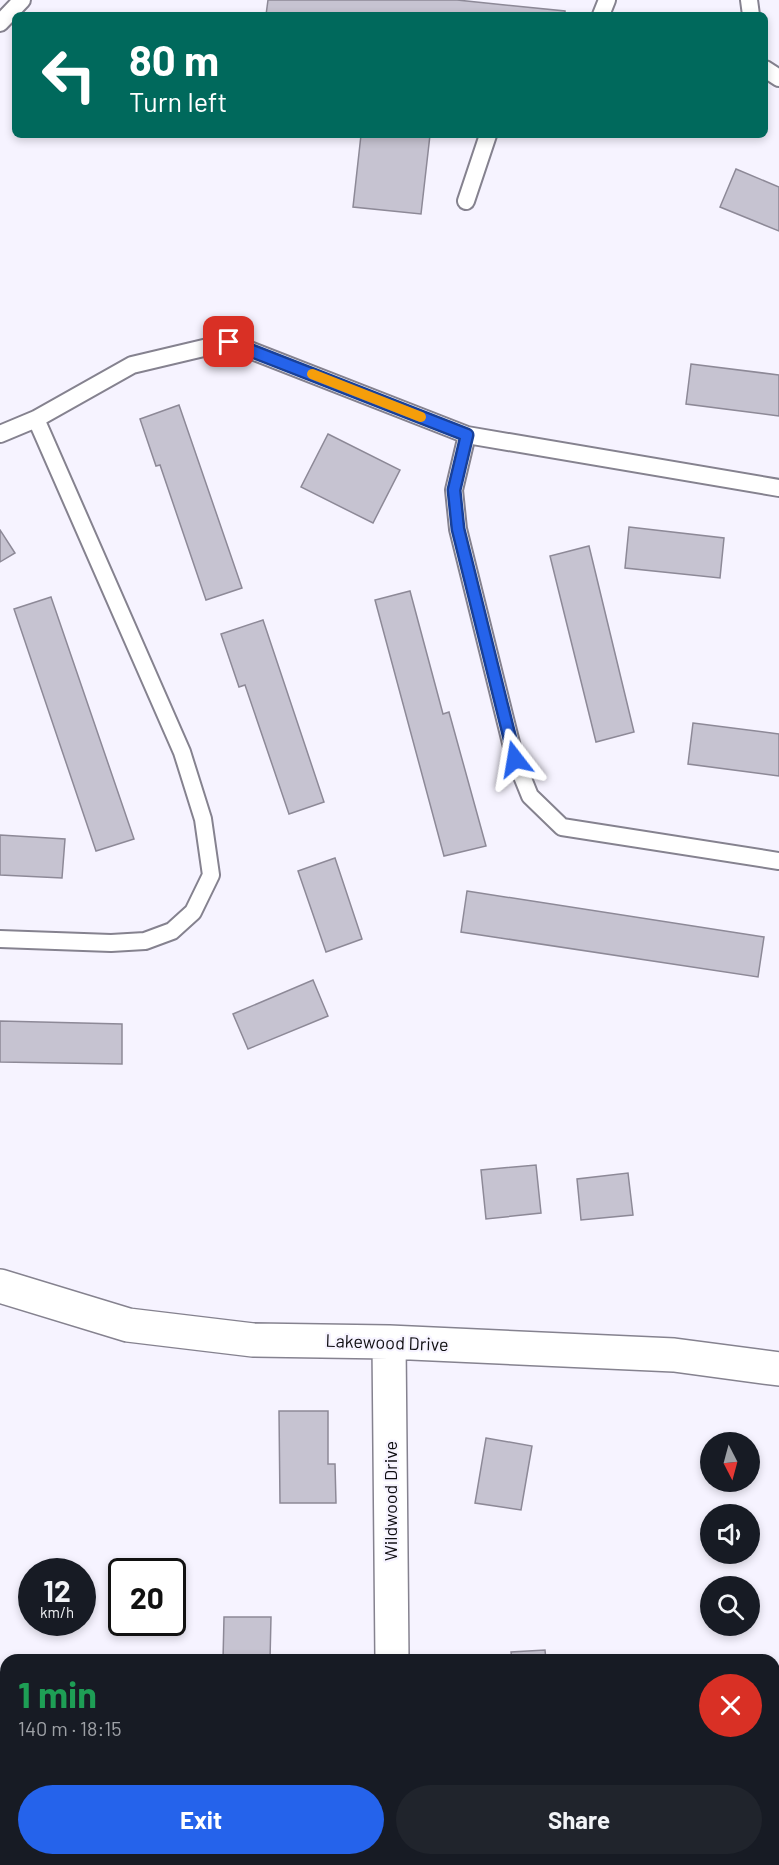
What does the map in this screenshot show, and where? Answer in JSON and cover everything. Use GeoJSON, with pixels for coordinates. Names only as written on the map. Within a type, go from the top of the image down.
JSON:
{"type":"FeatureCollection","features":[{"type":"Feature","properties":{"kind":"street","name":"Lakewood Drive"},"geometry":{"type":"LineString","coordinates":[[0,1286],[128,1325],[254,1340],[389,1342],[674,1355],[779,1369]]}},
{"type":"Feature","properties":{"kind":"street","name":"Wildwood Drive"},"geometry":{"type":"LineString","coordinates":[[389,1342],[392,1654]]}},
{"type":"Feature","properties":{"kind":"lane"},"geometry":{"type":"LineString","coordinates":[[0,23],[22,0]]}},
{"type":"Feature","properties":{"kind":"lane"},"geometry":{"type":"LineString","coordinates":[[466,201],[487,138]]}},
{"type":"Feature","properties":{"kind":"lane"},"geometry":{"type":"LineString","coordinates":[[0,434],[36,419],[132,365],[229,342],[467,435],[779,489]]}},
{"type":"Feature","properties":{"kind":"lane"},"geometry":{"type":"LineString","coordinates":[[0,939],[111,943],[146,941],[172,931],[193,912],[211,875],[203,819],[182,752],[36,419]]}},
{"type":"Feature","properties":{"kind":"lane"},"geometry":{"type":"LineString","coordinates":[[467,435],[454,490],[458,529],[515,759],[530,796],[562,827],[779,861]]}},
{"type":"Feature","properties":{"kind":"building"},"geometry":{"type":"Polygon","coordinates":[[[268,0],[457,0],[565,11],[565,12],[266,12],[268,0]]]}},
{"type":"Feature","properties":{"kind":"building"},"geometry":{"type":"Polygon","coordinates":[[[361,138],[430,138],[421,214],[353,207],[361,138]]]}},
{"type":"Feature","properties":{"kind":"building"},"geometry":{"type":"Polygon","coordinates":[[[736,169],[779,187],[779,231],[720,207],[736,169]]]}},
{"type":"Feature","properties":{"kind":"building"},"geometry":{"type":"Polygon","coordinates":[[[691,364],[779,375],[779,416],[686,404],[691,364]]]}},
{"type":"Feature","properties":{"kind":"building"},"geometry":{"type":"Polygon","coordinates":[[[179,405],[242,588],[206,600],[160,465],[156,466],[140,419],[179,405]]]}},
{"type":"Feature","properties":{"kind":"building"},"geometry":{"type":"Polygon","coordinates":[[[328,434],[400,470],[373,523],[301,487],[328,434]]]}},
{"type":"Feature","properties":{"kind":"building"},"geometry":{"type":"Polygon","coordinates":[[[629,527],[724,538],[720,578],[625,568],[629,527]]]}},
{"type":"Feature","properties":{"kind":"building"},"geometry":{"type":"Polygon","coordinates":[[[0,530],[15,553],[0,562],[0,530]]]}},
{"type":"Feature","properties":{"kind":"building"},"geometry":{"type":"Polygon","coordinates":[[[589,546],[634,732],[596,742],[550,556],[589,546]]]}},
{"type":"Feature","properties":{"kind":"building"},"geometry":{"type":"Polygon","coordinates":[[[410,591],[443,714],[449,712],[486,846],[444,856],[375,600],[410,591]]]}},
{"type":"Feature","properties":{"kind":"building"},"geometry":{"type":"Polygon","coordinates":[[[51,597],[134,839],[96,851],[14,609],[51,597]]]}},
{"type":"Feature","properties":{"kind":"building"},"geometry":{"type":"Polygon","coordinates":[[[263,620],[324,802],[289,814],[245,685],[239,687],[221,634],[263,620]]]}},
{"type":"Feature","properties":{"kind":"building"},"geometry":{"type":"Polygon","coordinates":[[[693,723],[779,734],[779,776],[688,764],[693,723]]]}},
{"type":"Feature","properties":{"kind":"building"},"geometry":{"type":"Polygon","coordinates":[[[0,835],[65,839],[62,878],[0,875],[0,835]]]}},
{"type":"Feature","properties":{"kind":"building"},"geometry":{"type":"Polygon","coordinates":[[[335,858],[362,939],[326,952],[298,871],[335,858]]]}},
{"type":"Feature","properties":{"kind":"building"},"geometry":{"type":"Polygon","coordinates":[[[467,891],[764,937],[758,977],[461,932],[467,891]]]}},
{"type":"Feature","properties":{"kind":"building"},"geometry":{"type":"Polygon","coordinates":[[[313,980],[328,1016],[248,1049],[233,1014],[313,980]]]}},
{"type":"Feature","properties":{"kind":"building"},"geometry":{"type":"Polygon","coordinates":[[[0,1021],[122,1024],[122,1064],[0,1062],[0,1021]]]}},
{"type":"Feature","properties":{"kind":"building"},"geometry":{"type":"Polygon","coordinates":[[[536,1165],[541,1213],[486,1219],[481,1170],[536,1165]]]}},
{"type":"Feature","properties":{"kind":"building"},"geometry":{"type":"Polygon","coordinates":[[[628,1173],[633,1215],[581,1220],[577,1179],[628,1173]]]}},
{"type":"Feature","properties":{"kind":"building"},"geometry":{"type":"Polygon","coordinates":[[[279,1411],[328,1411],[328,1464],[335,1464],[336,1503],[280,1503],[279,1411]]]}},
{"type":"Feature","properties":{"kind":"building"},"geometry":{"type":"Polygon","coordinates":[[[486,1438],[532,1446],[521,1510],[475,1503],[486,1438]]]}},
{"type":"Feature","properties":{"kind":"building"},"geometry":{"type":"Polygon","coordinates":[[[224,1617],[271,1617],[270,1654],[223,1654],[224,1617]]]}},
{"type":"Feature","properties":{"kind":"building"},"geometry":{"type":"Polygon","coordinates":[[[545,1650],[545,1654],[511,1654],[511,1652],[545,1650]]]}},
{"type":"Feature","properties":{"kind":"slow traffic"},"geometry":{"type":"LineString","coordinates":[[312,374],[421,417]]}},
{"type":"Feature","properties":{"kind":"route"},"geometry":{"type":"LineString","coordinates":[[229,342],[467,435],[454,490],[458,529],[515,759]]}}]}
